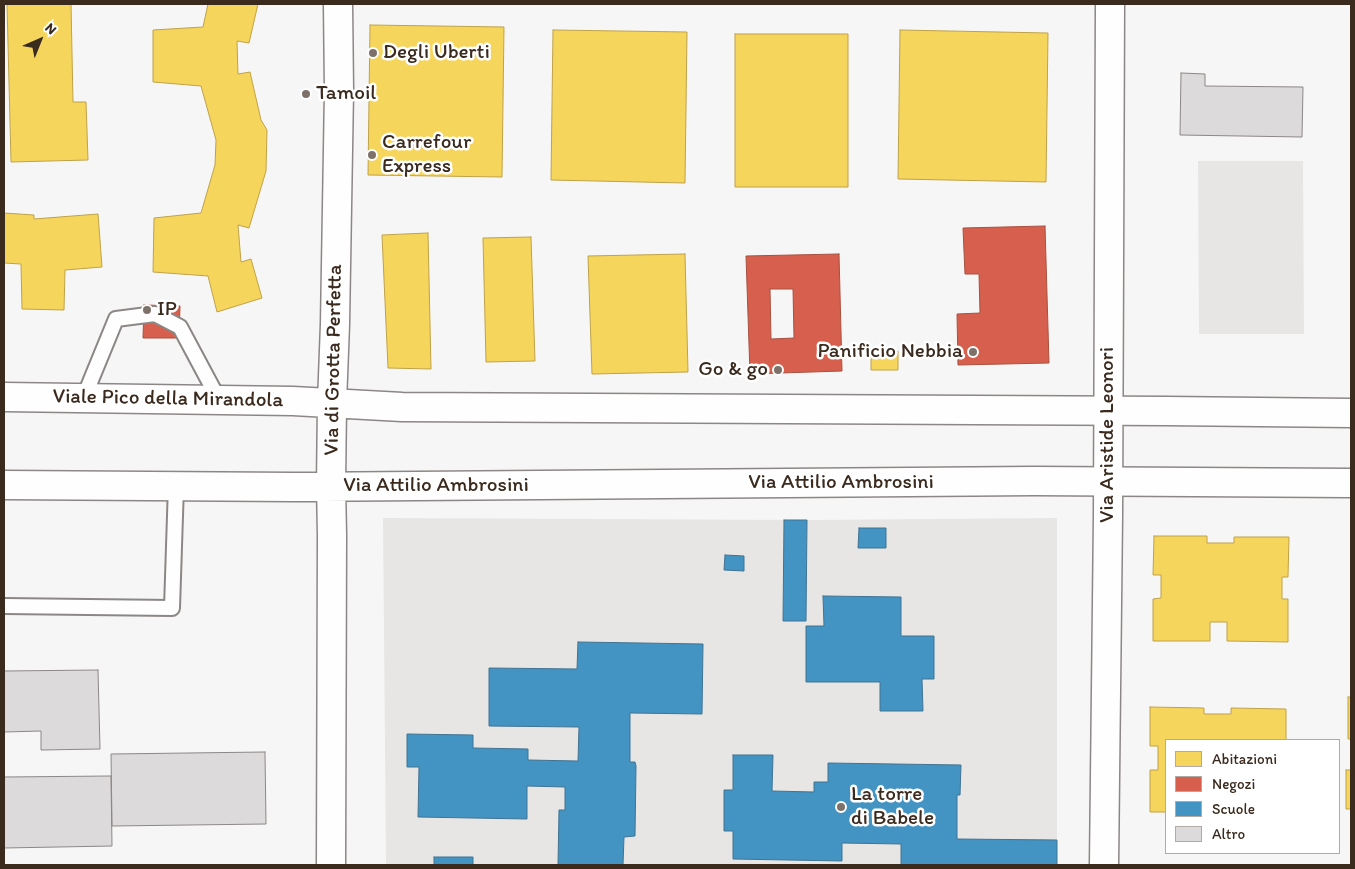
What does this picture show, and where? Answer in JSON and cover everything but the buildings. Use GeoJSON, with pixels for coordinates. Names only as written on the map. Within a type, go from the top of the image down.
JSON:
{"type":"FeatureCollection","features":[{"type":"Feature","properties":{"kind":"street","name":"Via di Grotta Perfetta"},"geometry":{"type":"LineString","coordinates":[[330,865],[331,486],[337,246],[338,4]]}},
{"type":"Feature","properties":{"kind":"street","name":"Via Aristide Leonori"},"geometry":{"type":"LineString","coordinates":[[1104,865],[1110,4]]}},
{"type":"Feature","properties":{"kind":"street","name":"Viale Pico della Mirandola"},"geometry":{"type":"LineString","coordinates":[[4,397],[332,403]]}},
{"type":"Feature","properties":{"kind":"street"},"geometry":{"type":"LineString","coordinates":[[332,403],[412,407],[1351,413]]}},
{"type":"Feature","properties":{"kind":"street","name":"Via Attilio Ambrosini"},"geometry":{"type":"LineString","coordinates":[[331,486],[1034,482],[1351,484]]}},
{"type":"Feature","properties":{"kind":"street"},"geometry":{"type":"LineString","coordinates":[[4,485],[331,486]]}},
{"type":"Feature","properties":{"kind":"lane"},"geometry":{"type":"LineString","coordinates":[[84,397],[116,319],[155,314],[180,327],[219,400]]}},
{"type":"Feature","properties":{"kind":"lane"},"geometry":{"type":"LineString","coordinates":[[4,606],[172,608],[176,485]]}},
{"type":"Feature","properties":{"kind":"shaded area"},"geometry":{"type":"Polygon","coordinates":[[[1198,161],[1303,161],[1304,334],[1199,334],[1198,161]]]}},
{"type":"Feature","properties":{"kind":"shaded area"},"geometry":{"type":"Polygon","coordinates":[[[383,518],[807,520],[1057,518],[1057,865],[386,865],[383,518]]]}},
{"type":"Feature","properties":{"kind":"shaded area"},"geometry":{"type":"Polygon","coordinates":[[[528,522],[670,526],[669,604],[526,601],[528,522]]]}},
{"type":"Feature","properties":{"kind":"place","name":"Degli Uberti"},"geometry":{"type":"Point","coordinates":[373,53]}},
{"type":"Feature","properties":{"kind":"place","name":"Tamoil"},"geometry":{"type":"Point","coordinates":[306,94]}},
{"type":"Feature","properties":{"kind":"place","name":"Carrefour Express"},"geometry":{"type":"Point","coordinates":[372,155]}},
{"type":"Feature","properties":{"kind":"place","name":"IP"},"geometry":{"type":"Point","coordinates":[147,310]}},
{"type":"Feature","properties":{"kind":"place","name":"Panificio Nebbia"},"geometry":{"type":"Point","coordinates":[973,352]}},
{"type":"Feature","properties":{"kind":"place","name":"Go & go"},"geometry":{"type":"Point","coordinates":[778,370]}},
{"type":"Feature","properties":{"kind":"place","name":"La torre di Babele"},"geometry":{"type":"Point","coordinates":[841,807]}}]}
